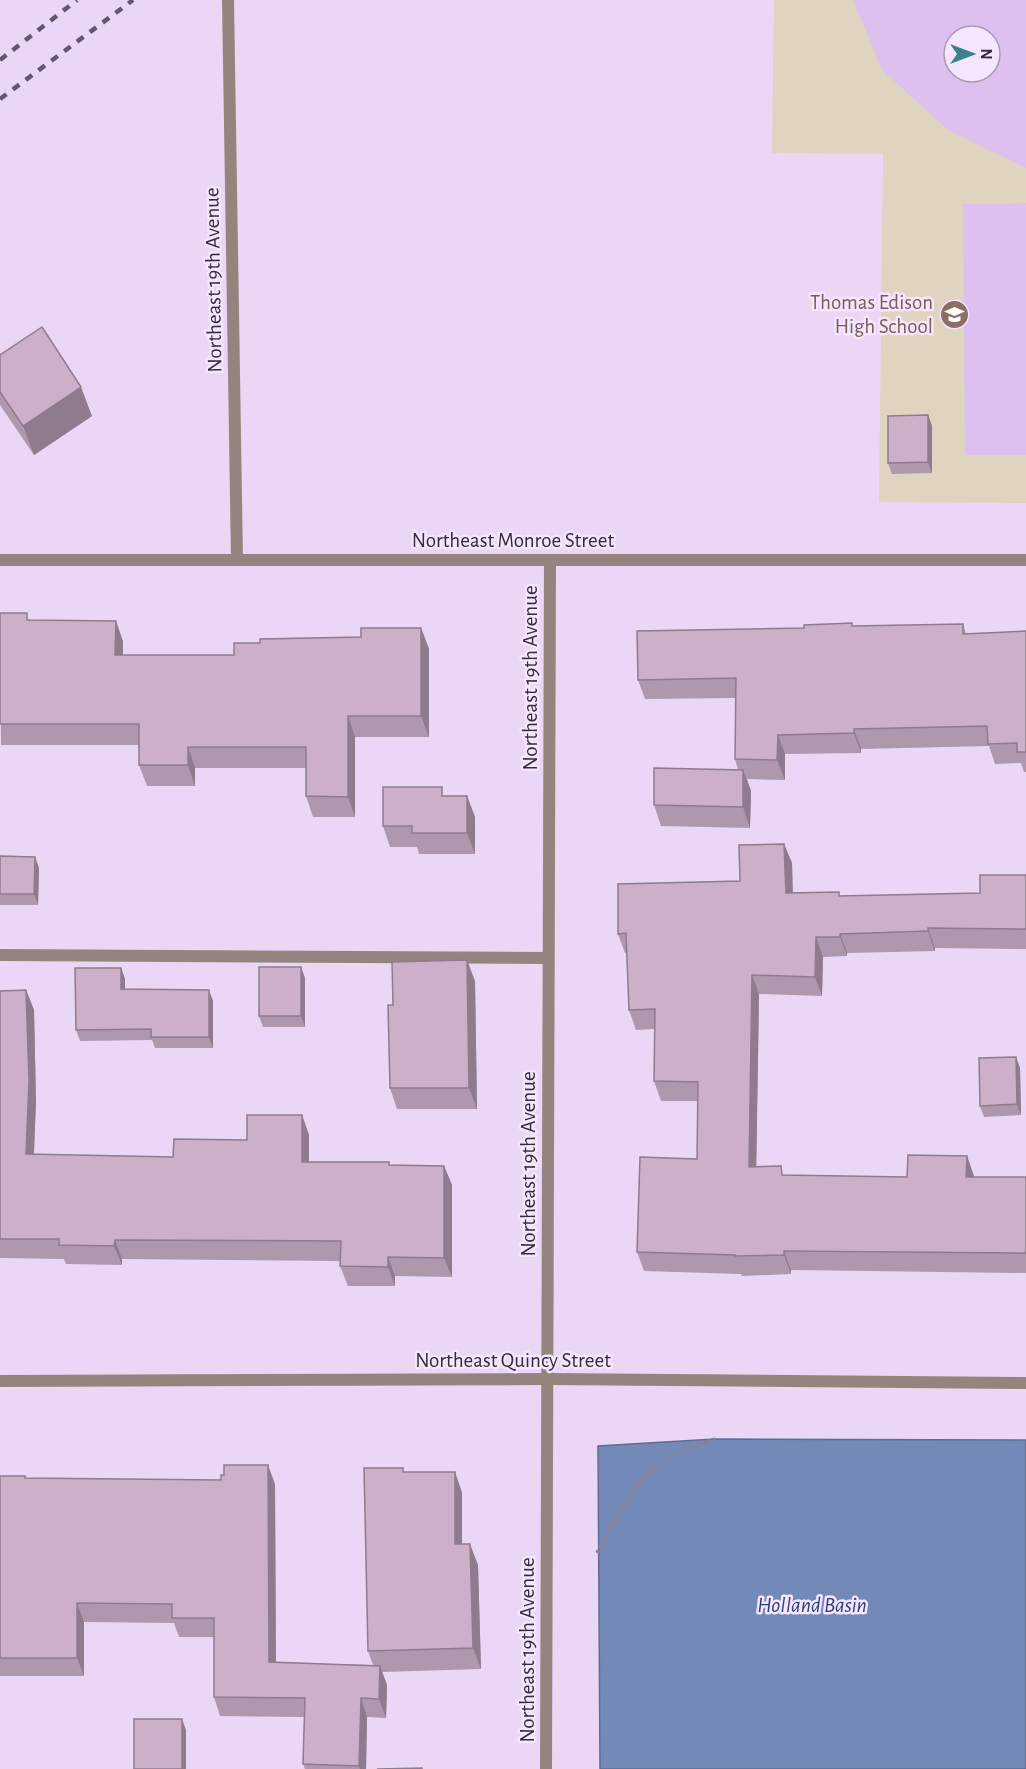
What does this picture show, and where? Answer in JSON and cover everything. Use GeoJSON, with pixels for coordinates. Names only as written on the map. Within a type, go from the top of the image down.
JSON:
{"type":"FeatureCollection","features":[{"type":"Feature","properties":{"kind":"street","name":"Northeast 19th Avenue"},"geometry":{"type":"LineString","coordinates":[[228,0],[237,560]]}},
{"type":"Feature","properties":{"kind":"street","name":"Northeast Monroe Street"},"geometry":{"type":"LineString","coordinates":[[0,560],[1026,560]]}},
{"type":"Feature","properties":{"kind":"street","name":"Northeast 19th Avenue"},"geometry":{"type":"LineString","coordinates":[[546,1769],[550,560]]}},
{"type":"Feature","properties":{"kind":"street"},"geometry":{"type":"LineString","coordinates":[[0,955],[548,958]]}},
{"type":"Feature","properties":{"kind":"street","name":"Northeast Quincy Street"},"geometry":{"type":"LineString","coordinates":[[0,1381],[547,1379],[1026,1383]]}},
{"type":"Feature","properties":{"kind":"path"},"geometry":{"type":"LineString","coordinates":[[597,1553],[626,1500],[653,1470],[686,1449],[715,1438]]}},
{"type":"Feature","properties":{"kind":"shaded area","name":"Thomas Edison High School"},"geometry":{"type":"Polygon","coordinates":[[[774,0],[1026,0],[1026,503],[879,502],[883,154],[772,153],[774,0]]]}},
{"type":"Feature","properties":{"kind":"shaded area"},"geometry":{"type":"Polygon","coordinates":[[[853,0],[1026,0],[1026,168],[948,130],[882,70],[853,0]]]}},
{"type":"Feature","properties":{"kind":"shaded area"},"geometry":{"type":"Polygon","coordinates":[[[1026,203],[1026,455],[965,455],[963,204],[1026,203]]]}},
{"type":"Feature","properties":{"kind":"water","name":"Holland Basin"},"geometry":{"type":"Polygon","coordinates":[[[715,1439],[1026,1440],[1026,1769],[600,1769],[598,1446],[715,1439]]]}},
{"type":"Feature","properties":{"kind":"building"},"geometry":{"type":"Polygon","coordinates":[[[42,327],[81,387],[23,426],[0,392],[0,355],[42,327]]]}},
{"type":"Feature","properties":{"kind":"building"},"geometry":{"type":"Polygon","coordinates":[[[928,415],[928,462],[888,463],[888,416],[928,415]]]}},
{"type":"Feature","properties":{"kind":"building"},"geometry":{"type":"Polygon","coordinates":[[[0,613],[27,613],[27,620],[116,621],[115,655],[234,655],[234,643],[260,643],[260,639],[361,637],[361,628],[421,628],[421,716],[348,716],[348,797],[306,796],[306,747],[188,747],[188,765],[139,765],[139,724],[0,724],[0,613]]]}},
{"type":"Feature","properties":{"kind":"building"},"geometry":{"type":"Polygon","coordinates":[[[852,623],[852,626],[963,624],[963,634],[1026,631],[1026,752],[1017,752],[1017,743],[988,744],[987,726],[854,729],[854,733],[778,735],[777,760],[735,759],[736,678],[638,680],[637,631],[804,628],[804,625],[852,623]]]}},
{"type":"Feature","properties":{"kind":"building"},"geometry":{"type":"Polygon","coordinates":[[[654,768],[743,770],[743,807],[654,805],[654,768]]]}},
{"type":"Feature","properties":{"kind":"building"},"geometry":{"type":"Polygon","coordinates":[[[383,787],[442,787],[442,796],[467,796],[467,833],[412,833],[412,826],[383,826],[383,787]]]}},
{"type":"Feature","properties":{"kind":"building"},"geometry":{"type":"Polygon","coordinates":[[[784,844],[786,893],[839,892],[839,896],[980,893],[980,875],[1026,875],[1026,929],[928,928],[928,931],[816,937],[815,977],[752,975],[749,1167],[781,1166],[782,1175],[907,1177],[908,1155],[967,1156],[966,1177],[1026,1177],[1026,1253],[784,1251],[784,1255],[735,1256],[637,1252],[640,1157],[697,1159],[698,1082],[654,1081],[655,1009],[629,1010],[626,933],[618,934],[618,884],[740,881],[739,845],[784,844]]]}},
{"type":"Feature","properties":{"kind":"building"},"geometry":{"type":"Polygon","coordinates":[[[0,856],[35,857],[34,894],[0,894],[0,856]]]}},
{"type":"Feature","properties":{"kind":"building"},"geometry":{"type":"Polygon","coordinates":[[[467,960],[469,1088],[390,1088],[388,1005],[393,1005],[392,962],[467,960]]]}},
{"type":"Feature","properties":{"kind":"building"},"geometry":{"type":"Polygon","coordinates":[[[259,967],[301,967],[301,1016],[259,1016],[259,967]]]}},
{"type":"Feature","properties":{"kind":"building"},"geometry":{"type":"Polygon","coordinates":[[[75,968],[121,968],[121,989],[209,990],[209,1037],[151,1037],[151,1029],[76,1030],[75,968]]]}},
{"type":"Feature","properties":{"kind":"building"},"geometry":{"type":"Polygon","coordinates":[[[26,990],[29,1081],[26,1154],[173,1157],[174,1139],[247,1140],[247,1115],[302,1115],[302,1162],[389,1162],[389,1165],[444,1166],[444,1258],[388,1257],[388,1267],[340,1266],[341,1241],[115,1240],[114,1246],[59,1245],[59,1239],[0,1239],[0,991],[26,990]]]}},
{"type":"Feature","properties":{"kind":"building"},"geometry":{"type":"Polygon","coordinates":[[[1016,1057],[1017,1104],[980,1106],[979,1058],[1016,1057]]]}},
{"type":"Feature","properties":{"kind":"building"},"geometry":{"type":"Polygon","coordinates":[[[224,1465],[268,1465],[269,1662],[380,1666],[379,1699],[361,1698],[359,1766],[303,1764],[305,1698],[214,1697],[214,1618],[172,1618],[172,1604],[77,1603],[77,1658],[0,1658],[0,1476],[221,1480],[221,1475],[224,1475],[224,1465]]]}},
{"type":"Feature","properties":{"kind":"building"},"geometry":{"type":"Polygon","coordinates":[[[364,1468],[403,1468],[403,1472],[455,1472],[455,1544],[470,1544],[473,1648],[368,1651],[364,1468]]]}},
{"type":"Feature","properties":{"kind":"building"},"geometry":{"type":"Polygon","coordinates":[[[134,1719],[182,1719],[182,1769],[134,1769],[134,1719]]]}},
{"type":"Feature","properties":{"kind":"railway"},"geometry":{"type":"LineString","coordinates":[[0,60],[77,0]]}},
{"type":"Feature","properties":{"kind":"railway"},"geometry":{"type":"LineString","coordinates":[[0,99],[133,0]]}},
{"type":"Feature","properties":{"kind":"place","name":"Thomas Edison High School"},"geometry":{"type":"Point","coordinates":[954,314]}}]}
